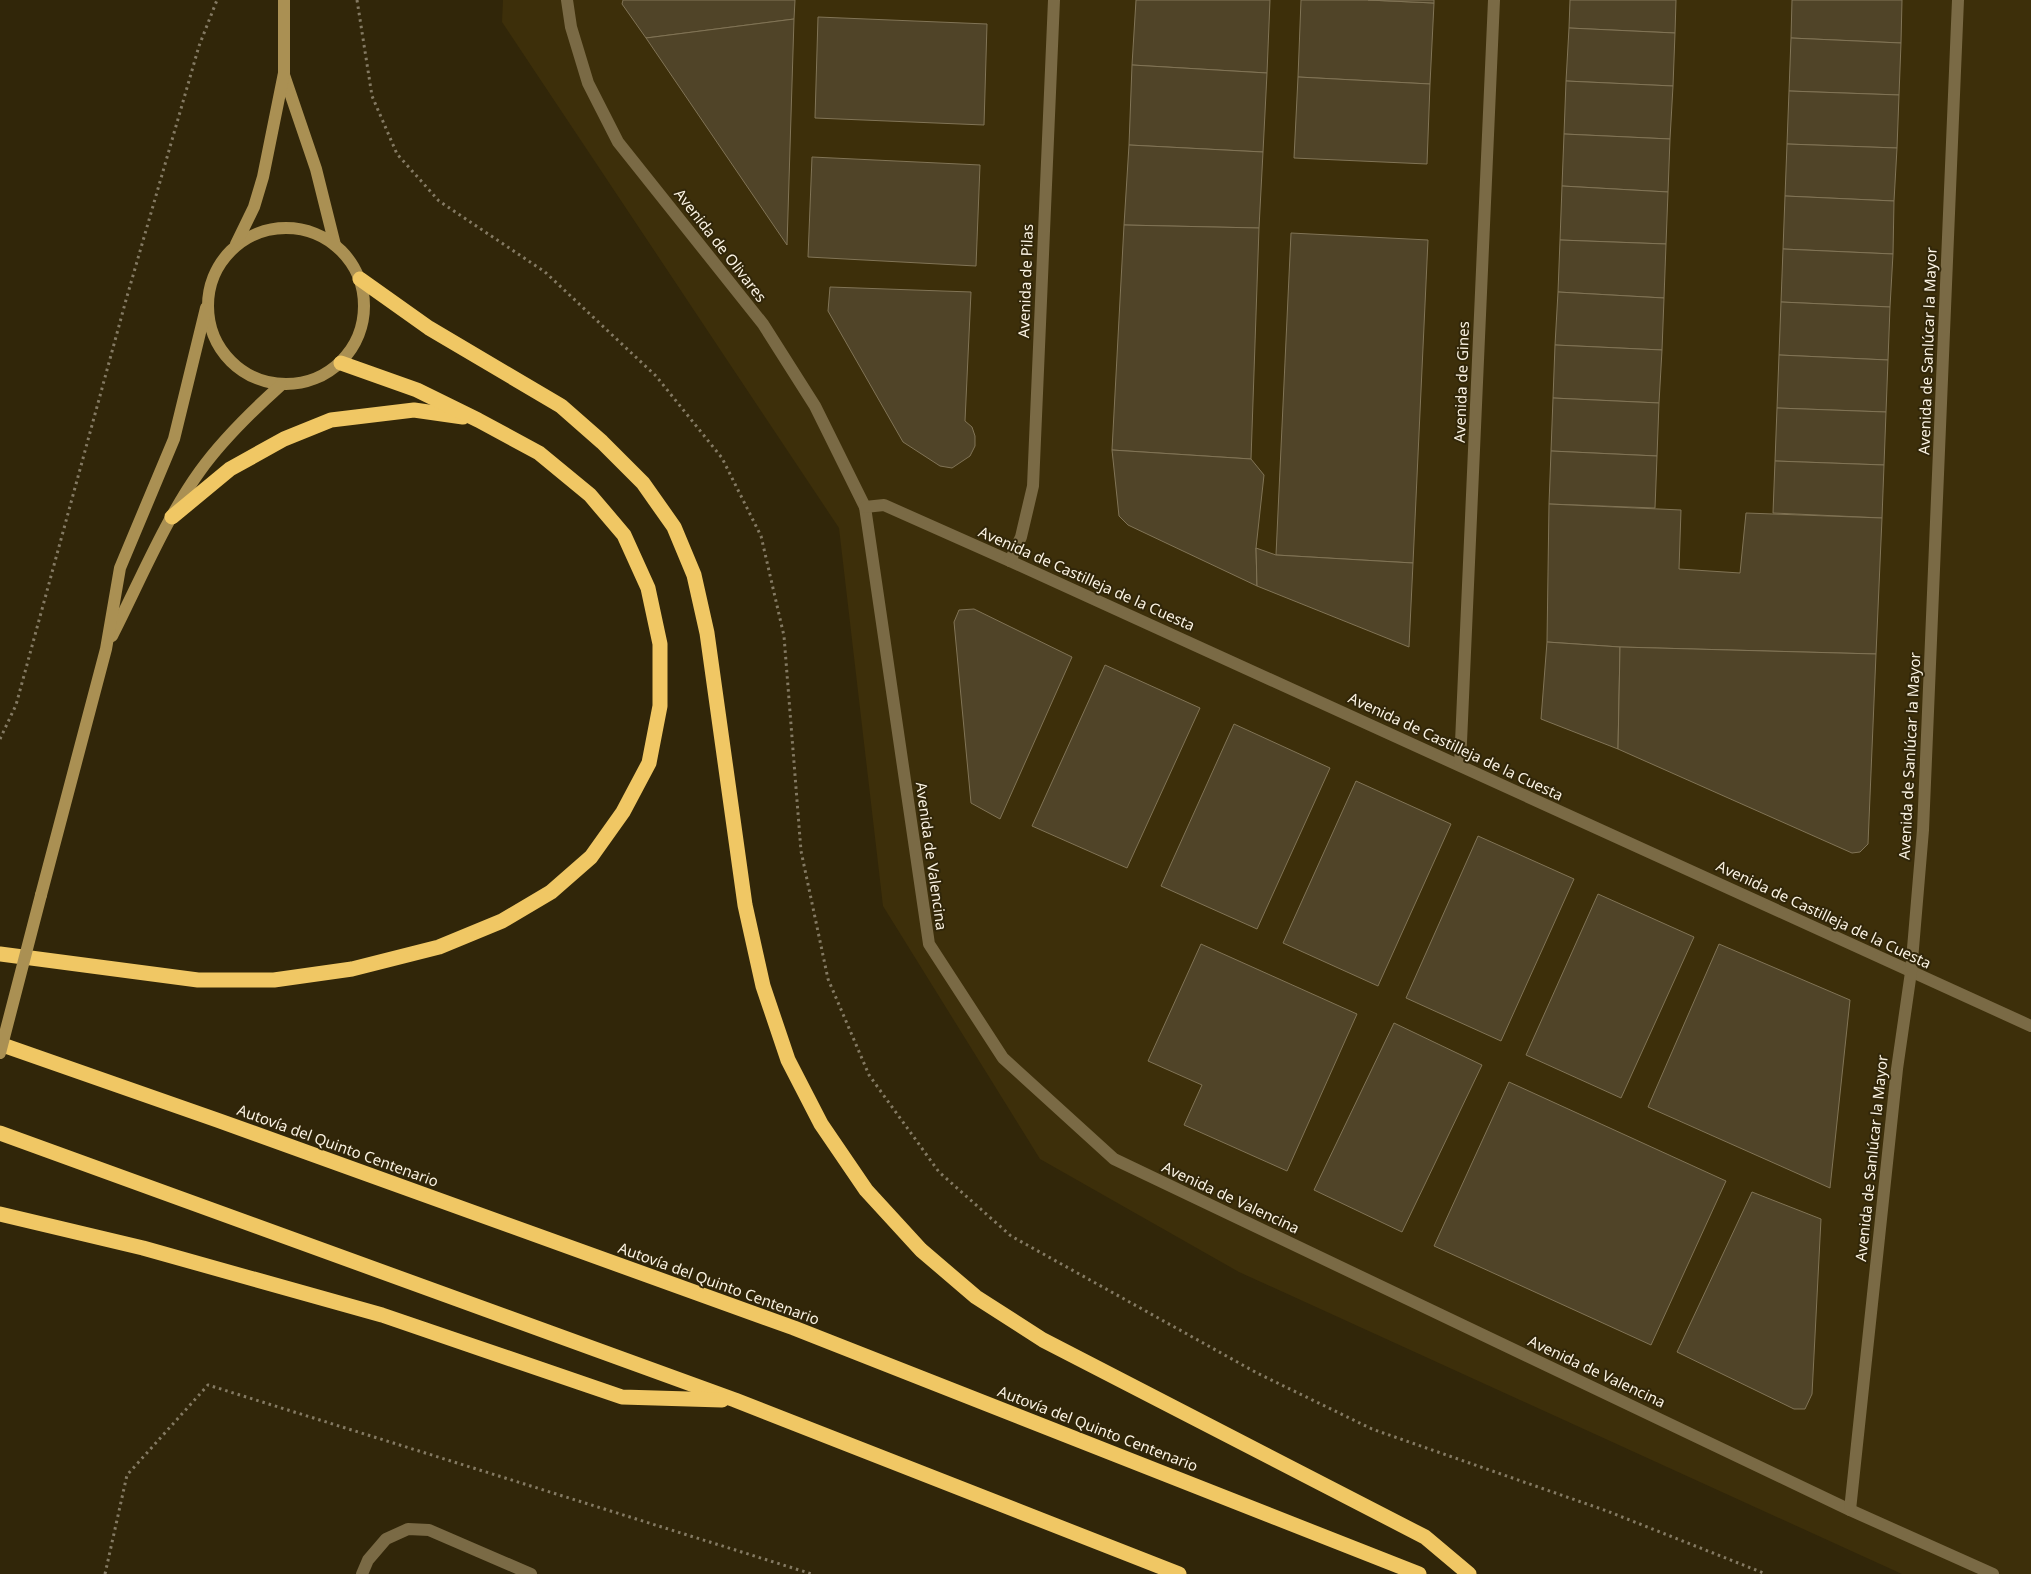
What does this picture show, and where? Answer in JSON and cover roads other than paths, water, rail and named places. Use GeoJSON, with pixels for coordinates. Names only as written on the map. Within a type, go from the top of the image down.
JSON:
{"type":"FeatureCollection","features":[{"type":"Feature","properties":{"kind":"highway"},"geometry":{"type":"LineString","coordinates":[[360,279],[429,328],[561,406],[602,442],[643,483],[674,527],[694,575],[707,633],[745,905],[763,986],[788,1060],[821,1124],[866,1190],[921,1250],[976,1298],[1043,1340],[1425,1537],[1469,1574]]}},
{"type":"Feature","properties":{"kind":"highway"},"geometry":{"type":"LineString","coordinates":[[0,954],[198,980],[274,980],[352,969],[439,947],[502,921],[551,892],[591,857],[623,812],[649,763],[660,706],[660,644],[648,588],[624,535],[590,496],[538,453],[478,420],[417,390],[341,363]]}},
{"type":"Feature","properties":{"kind":"highway"},"geometry":{"type":"LineString","coordinates":[[172,517],[230,469],[284,439],[331,420],[414,410],[478,420]]}},
{"type":"Feature","properties":{"kind":"highway","name":"Autovía del Quinto Centenario"},"geometry":{"type":"LineString","coordinates":[[0,1044],[217,1120],[794,1328],[1419,1574]]}},
{"type":"Feature","properties":{"kind":"highway"},"geometry":{"type":"LineString","coordinates":[[0,1133],[735,1400],[1179,1574]]}},
{"type":"Feature","properties":{"kind":"highway"},"geometry":{"type":"LineString","coordinates":[[0,1214],[142,1248],[382,1315],[622,1397],[735,1400]]}},
{"type":"Feature","properties":{"kind":"main road"},"geometry":{"type":"LineString","coordinates":[[0,1053],[106,649],[120,568],[174,439],[206,308],[210,284],[220,262],[236,244],[254,207],[263,177],[284,73],[284,0]]}},
{"type":"Feature","properties":{"kind":"main road"},"geometry":{"type":"LineString","coordinates":[[284,73],[316,169],[335,245]]}},
{"type":"Feature","properties":{"kind":"main road"},"geometry":{"type":"LineString","coordinates":[[206,308],[211,330],[221,352],[237,368],[258,380],[281,385],[302,383],[323,376],[341,363],[355,345],[363,324],[365,301],[360,279],[350,260],[335,245],[312,232],[286,227],[260,231],[236,244]]}},
{"type":"Feature","properties":{"kind":"main road"},"geometry":{"type":"LineString","coordinates":[[106,649],[172,517],[199,471],[224,441],[281,385]]}},
{"type":"Feature","properties":{"kind":"street","name":"Avenida de Olivares"},"geometry":{"type":"LineString","coordinates":[[567,0],[571,27],[588,83],[618,142],[763,324],[815,406],[865,506]]}},
{"type":"Feature","properties":{"kind":"street","name":"Avenida de Pilas"},"geometry":{"type":"LineString","coordinates":[[1010,561],[1021,537],[1033,486],[1054,0]]}},
{"type":"Feature","properties":{"kind":"street","name":"Avenida de Gines"},"geometry":{"type":"LineString","coordinates":[[1460,765],[1494,0]]}},
{"type":"Feature","properties":{"kind":"street","name":"Avenida de Sanlúcar la Mayor"},"geometry":{"type":"LineString","coordinates":[[1850,1510],[1897,1069],[1911,972],[1923,830],[1958,0]]}},
{"type":"Feature","properties":{"kind":"street","name":"Avenida de Castilleja de la Cuesta"},"geometry":{"type":"LineString","coordinates":[[865,506],[884,505],[1010,561],[2031,1026]]}},
{"type":"Feature","properties":{"kind":"street","name":"Avenida de Valencina"},"geometry":{"type":"LineString","coordinates":[[865,506],[929,944],[1003,1058],[1114,1159],[1850,1510],[1993,1574]]}},
{"type":"Feature","properties":{"kind":"street"},"geometry":{"type":"LineString","coordinates":[[362,1574],[368,1560],[386,1538],[408,1529],[429,1530],[531,1574]]}}]}
